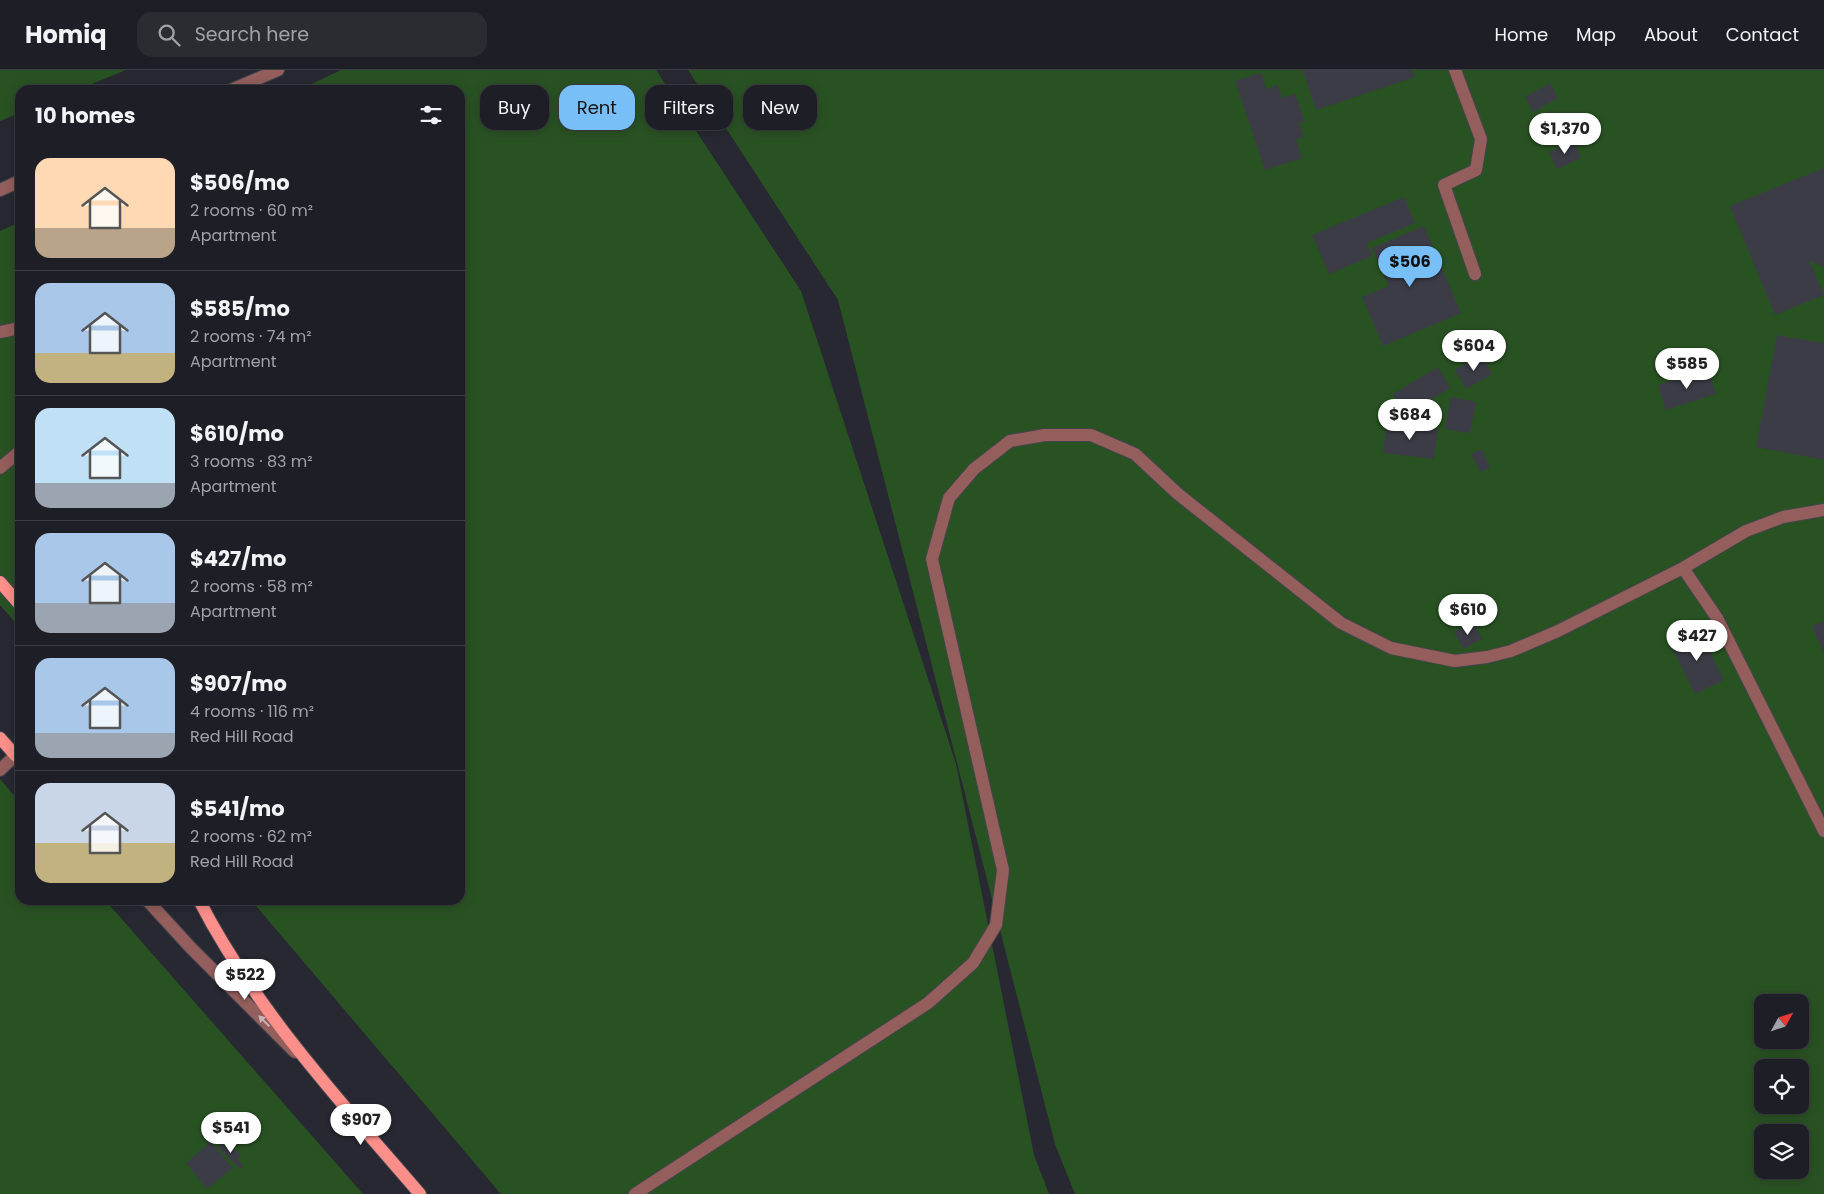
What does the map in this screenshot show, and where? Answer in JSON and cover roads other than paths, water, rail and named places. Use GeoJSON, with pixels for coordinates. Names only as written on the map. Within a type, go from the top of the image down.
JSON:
{"type":"FeatureCollection","features":[{"type":"Feature","properties":{"kind":"main road"},"geometry":{"type":"LineString","coordinates":[[0,582],[15,599]]}},
{"type":"Feature","properties":{"kind":"main road"},"geometry":{"type":"LineString","coordinates":[[0,738],[15,752]]}},
{"type":"Feature","properties":{"kind":"main road"},"geometry":{"type":"LineString","coordinates":[[202,905],[219,938],[252,987],[323,1081],[420,1194]]}},
{"type":"Feature","properties":{"kind":"street"},"geometry":{"type":"LineString","coordinates":[[243,85],[278,70]]}},
{"type":"Feature","properties":{"kind":"street"},"geometry":{"type":"LineString","coordinates":[[1455,70],[1481,138],[1476,170],[1444,185],[1475,274]]}},
{"type":"Feature","properties":{"kind":"street"},"geometry":{"type":"LineString","coordinates":[[0,190],[15,183]]}},
{"type":"Feature","properties":{"kind":"street"},"geometry":{"type":"LineString","coordinates":[[0,332],[15,329]]}},
{"type":"Feature","properties":{"kind":"street"},"geometry":{"type":"LineString","coordinates":[[635,1194],[928,1003],[973,963],[996,925],[1003,870],[932,559],[949,498],[974,469],[1010,441],[1045,435],[1092,435],[1135,454],[1178,494],[1341,623],[1391,648],[1454,661],[1488,658],[1558,632],[1683,568],[1746,531],[1783,517],[1824,510]]}},
{"type":"Feature","properties":{"kind":"street"},"geometry":{"type":"LineString","coordinates":[[0,468],[15,455]]}},
{"type":"Feature","properties":{"kind":"street"},"geometry":{"type":"LineString","coordinates":[[1683,568],[1717,618],[1824,831]]}},
{"type":"Feature","properties":{"kind":"street"},"geometry":{"type":"LineString","coordinates":[[0,770],[15,759]]}},
{"type":"Feature","properties":{"kind":"street"},"geometry":{"type":"LineString","coordinates":[[152,905],[191,948],[323,1081]]}}]}
